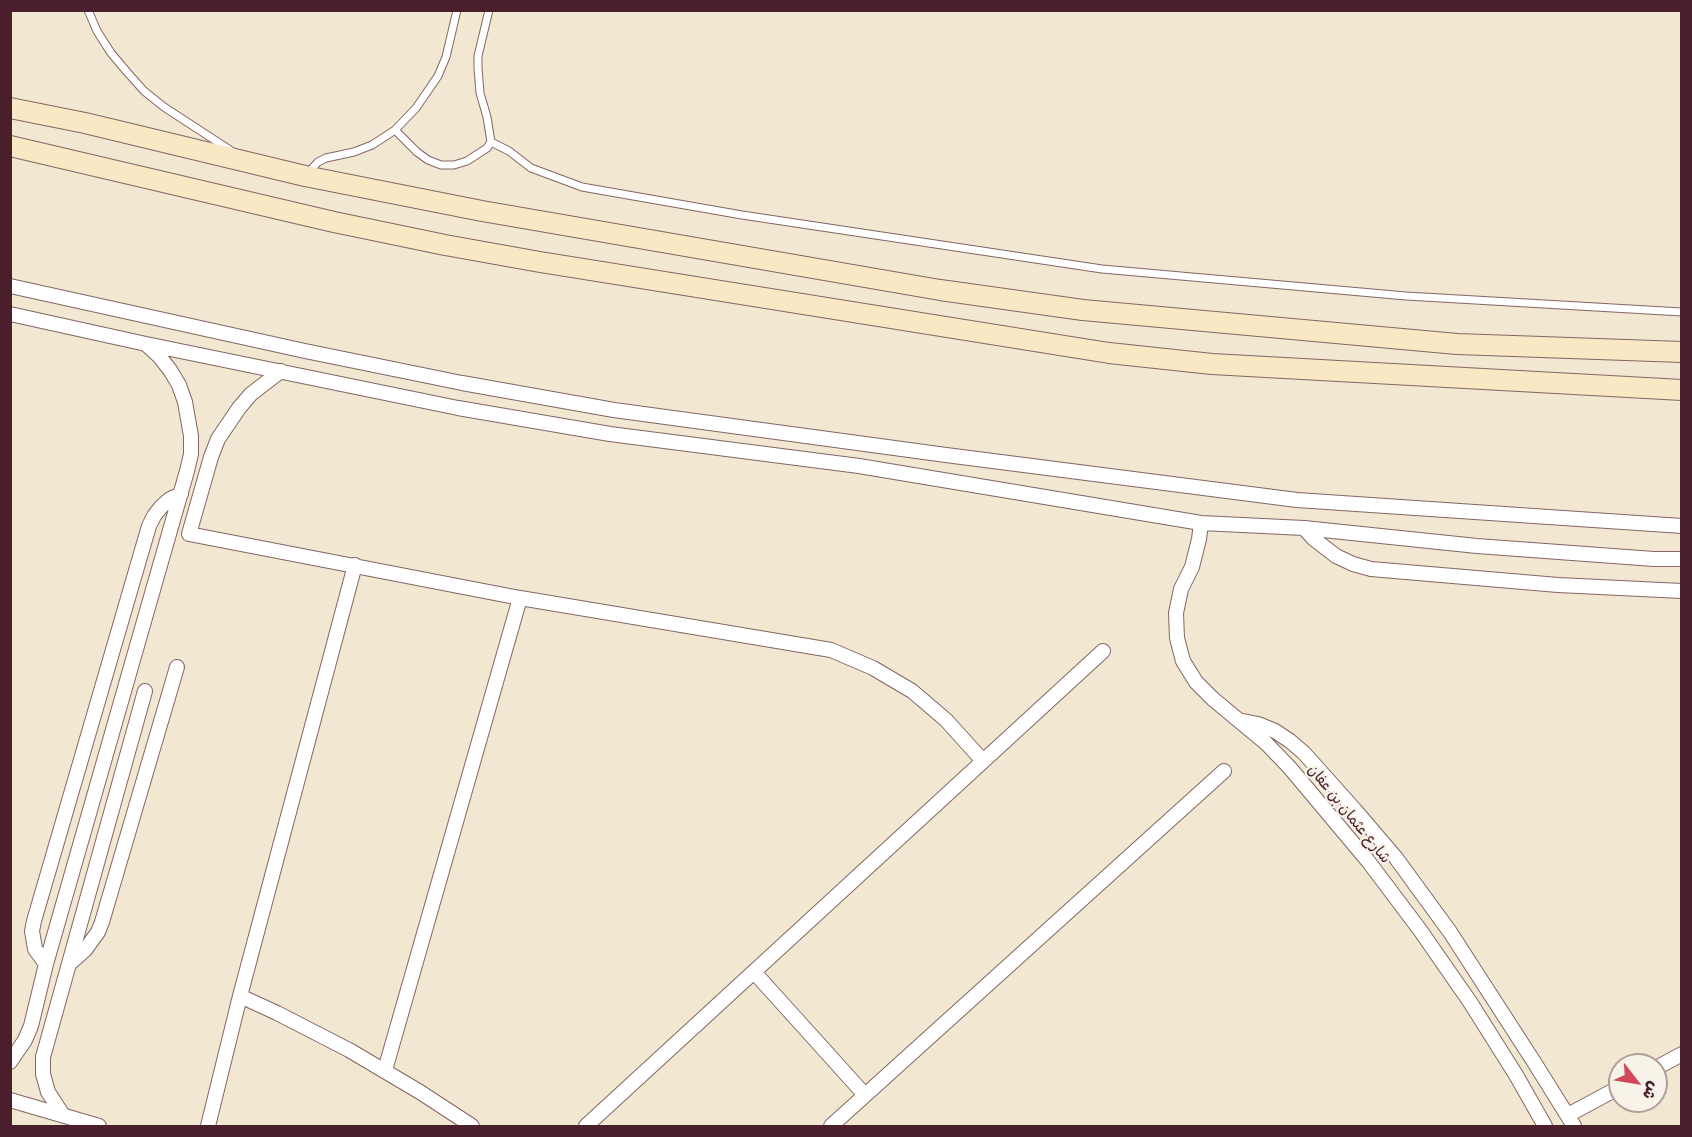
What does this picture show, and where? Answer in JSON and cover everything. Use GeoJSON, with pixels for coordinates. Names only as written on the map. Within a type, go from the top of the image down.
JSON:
{"type":"FeatureCollection","features":[{"type":"Feature","properties":{"kind":"street"},"geometry":{"type":"LineString","coordinates":[[10,108],[85,123],[305,176],[612,234],[940,290],[1083,310],[1457,344],[1682,352]]}},
{"type":"Feature","properties":{"kind":"street"},"geometry":{"type":"LineString","coordinates":[[10,146],[322,219],[445,245],[1109,353],[1212,364],[1682,390]]}},
{"type":"Feature","properties":{"kind":"street"},"geometry":{"type":"LineString","coordinates":[[10,286],[150,318],[462,383],[614,410],[1297,500],[1682,526]]}},
{"type":"Feature","properties":{"kind":"street"},"geometry":{"type":"LineString","coordinates":[[10,314],[458,408],[610,434],[859,466],[1201,523],[1304,528],[1478,546],[1682,559]]}},
{"type":"Feature","properties":{"kind":"street"},"geometry":{"type":"LineString","coordinates":[[10,1062],[25,1040],[31,1026],[46,964],[181,494],[190,454],[191,436],[185,402],[170,370],[146,344]]}},
{"type":"Feature","properties":{"kind":"street"},"geometry":{"type":"LineString","coordinates":[[281,371],[251,394],[238,408],[223,431],[211,457],[189,534],[520,598],[831,650],[873,668],[912,691],[946,720],[983,761]]}},
{"type":"Feature","properties":{"kind":"street"},"geometry":{"type":"LineString","coordinates":[[46,964],[35,949],[32,931],[34,921],[149,526],[161,507],[170,499],[181,494]]}},
{"type":"Feature","properties":{"kind":"street","name":"شارع عثمان بن عفان"},"geometry":{"type":"LineString","coordinates":[[1201,523],[1192,567],[1181,589],[1176,613],[1177,638],[1184,661],[1196,682],[1282,759],[1368,861],[1470,1002],[1545,1126]]}},
{"type":"Feature","properties":{"kind":"street"},"geometry":{"type":"LineString","coordinates":[[1304,528],[1336,556],[1371,569],[1558,585],[1682,591]]}},
{"type":"Feature","properties":{"kind":"street"},"geometry":{"type":"LineString","coordinates":[[208,1126],[240,996],[355,566]]}},
{"type":"Feature","properties":{"kind":"street"},"geometry":{"type":"LineString","coordinates":[[385,1070],[520,598]]}},
{"type":"Feature","properties":{"kind":"street"},"geometry":{"type":"LineString","coordinates":[[586,1126],[1103,651]]}},
{"type":"Feature","properties":{"kind":"street"},"geometry":{"type":"LineString","coordinates":[[69,964],[92,942],[102,922],[177,667]]}},
{"type":"Feature","properties":{"kind":"street"},"geometry":{"type":"LineString","coordinates":[[63,1115],[48,1092],[43,1074],[43,1057],[145,691]]}},
{"type":"Feature","properties":{"kind":"street"},"geometry":{"type":"LineString","coordinates":[[1240,720],[1275,731],[1304,753],[1382,842],[1450,932],[1571,1121],[1608,1095]]}},
{"type":"Feature","properties":{"kind":"street"},"geometry":{"type":"LineString","coordinates":[[831,1126],[1224,771]]}},
{"type":"Feature","properties":{"kind":"street"},"geometry":{"type":"LineString","coordinates":[[754,972],[865,1095]]}},
{"type":"Feature","properties":{"kind":"street"},"geometry":{"type":"LineString","coordinates":[[240,996],[314,1031],[385,1070],[472,1126]]}},
{"type":"Feature","properties":{"kind":"street"},"geometry":{"type":"LineString","coordinates":[[1668,1062],[1682,1054]]}},
{"type":"Feature","properties":{"kind":"street"},"geometry":{"type":"LineString","coordinates":[[10,1100],[99,1126]]}},
{"type":"Feature","properties":{"kind":"lane"},"geometry":{"type":"LineString","coordinates":[[88,10],[97,31],[111,52],[144,91],[164,107],[250,163]]}},
{"type":"Feature","properties":{"kind":"lane"},"geometry":{"type":"LineString","coordinates":[[305,176],[318,162],[326,158],[354,152],[372,145],[395,130],[416,108],[438,75],[446,57],[457,10]]}},
{"type":"Feature","properties":{"kind":"lane"},"geometry":{"type":"LineString","coordinates":[[395,130],[428,160],[441,165],[454,165],[467,161],[487,148],[491,142],[480,93],[478,56],[489,10]]}},
{"type":"Feature","properties":{"kind":"lane"},"geometry":{"type":"LineString","coordinates":[[491,142],[509,151],[531,168],[582,187],[742,215],[1091,267],[1406,296],[1682,312]]}}]}
